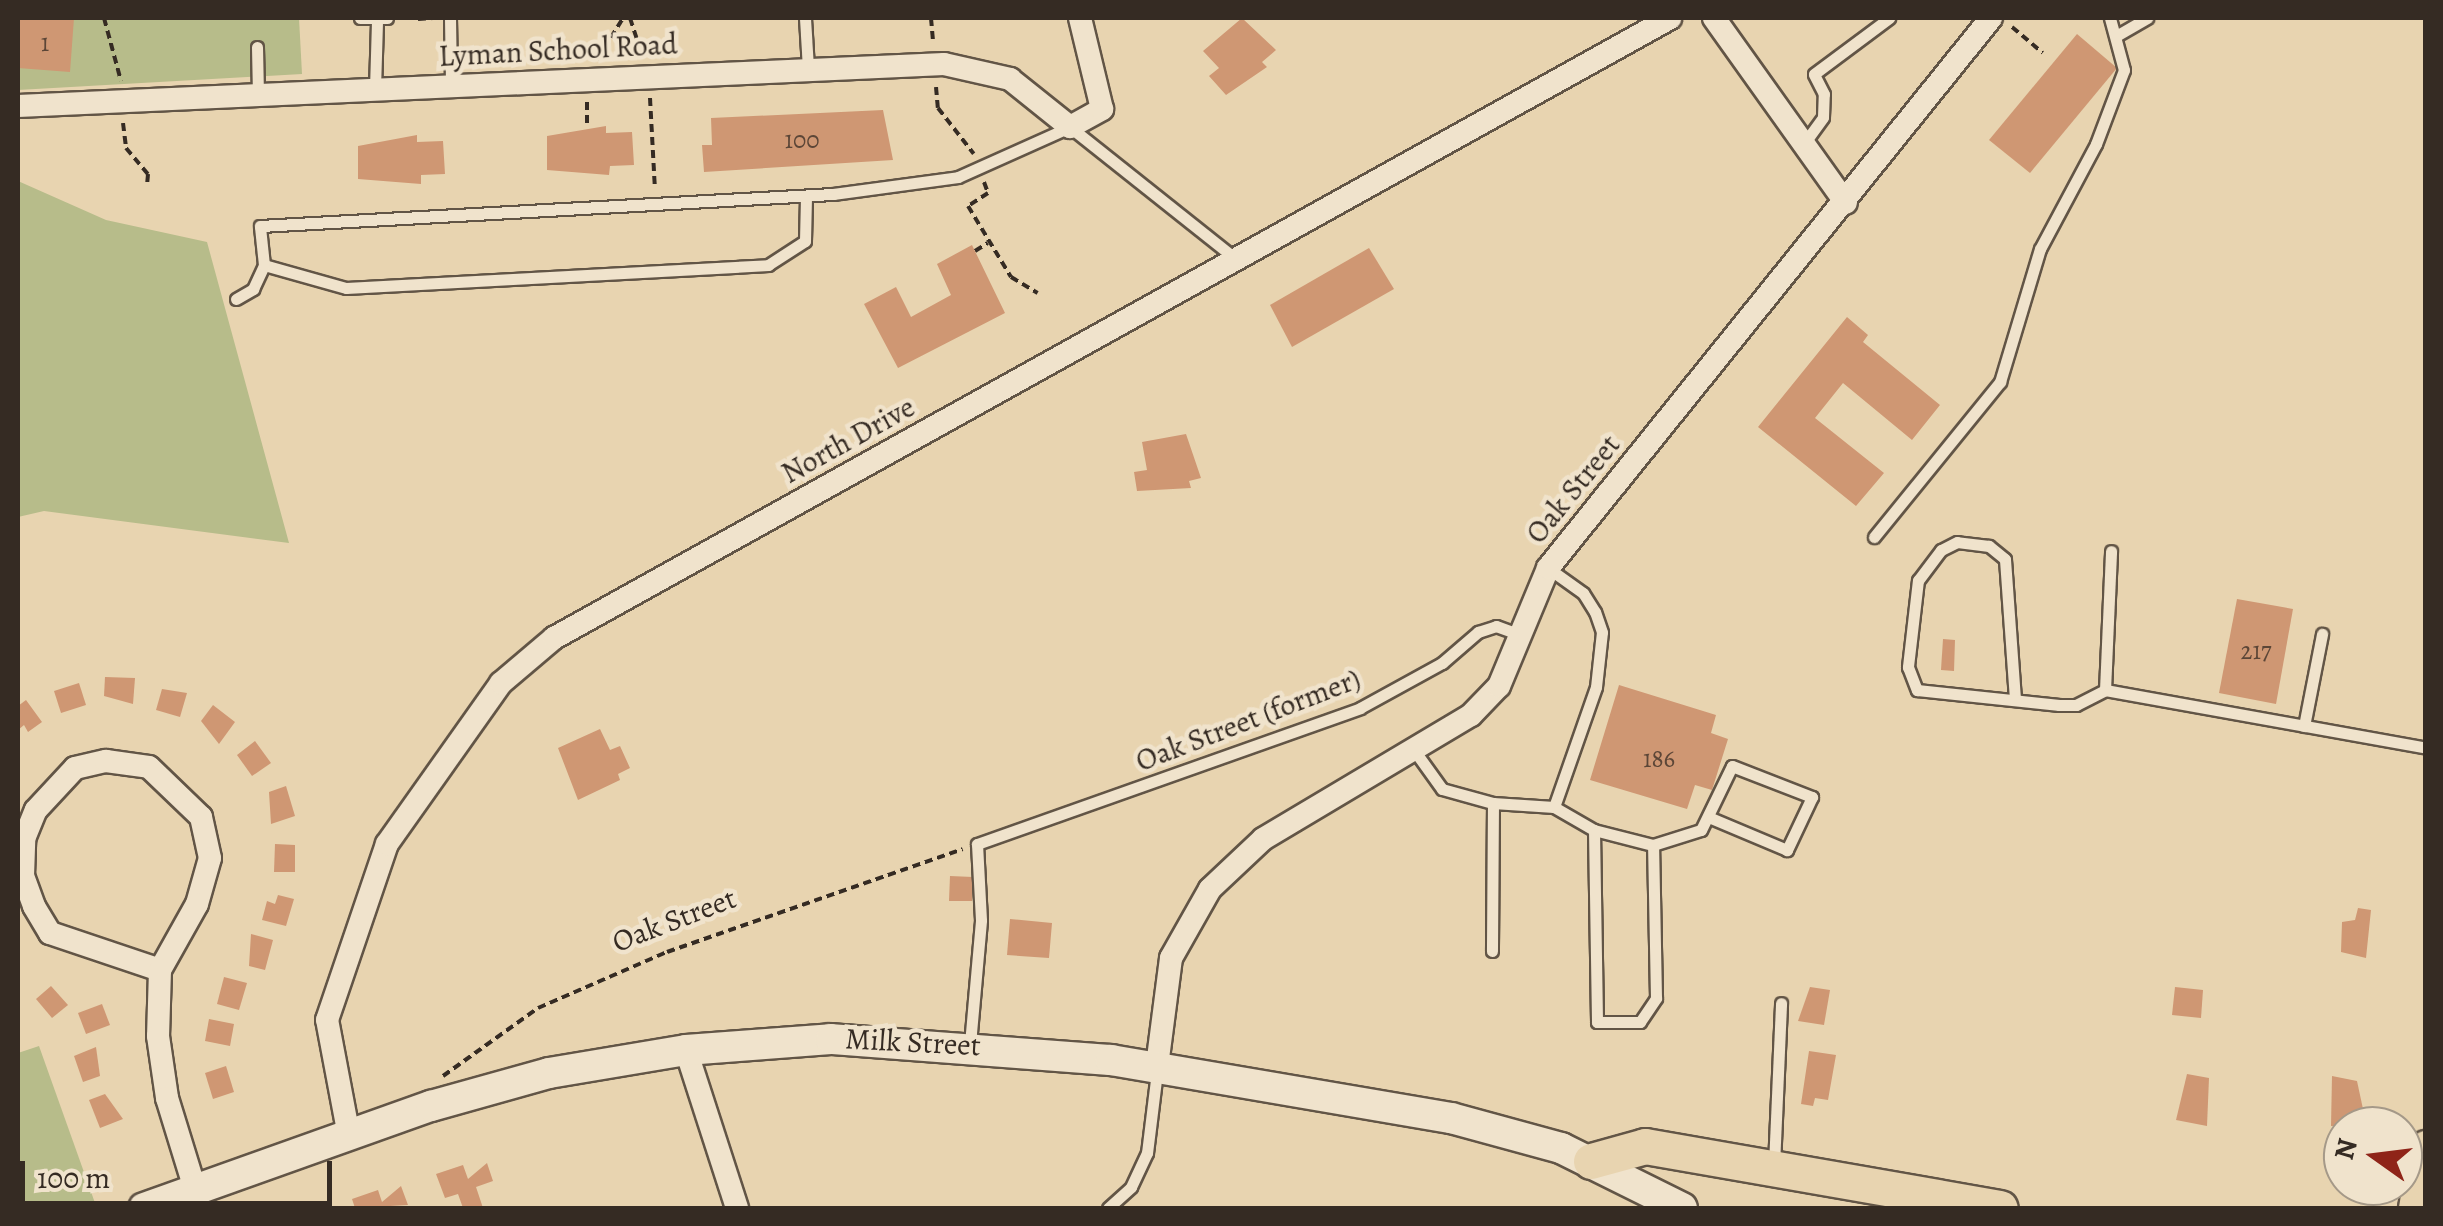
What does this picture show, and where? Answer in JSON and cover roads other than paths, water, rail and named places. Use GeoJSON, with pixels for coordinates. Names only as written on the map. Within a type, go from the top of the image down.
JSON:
{"type":"FeatureCollection","features":[{"type":"Feature","properties":{"kind":"highway"},"geometry":{"type":"LineString","coordinates":[[1591,1161],[1645,1146],[2000,1208]]}},
{"type":"Feature","properties":{"kind":"highway"},"geometry":{"type":"LineString","coordinates":[[2416,1208],[2426,1148]]}},
{"type":"Feature","properties":{"kind":"main road","name":"Milk Street"},"geometry":{"type":"LineString","coordinates":[[154,1207],[431,1106],[549,1073],[686,1050],[831,1038],[970,1044],[1157,1066],[1451,1118],[1591,1161],[1682,1208]]}},
{"type":"Feature","properties":{"kind":"street"},"geometry":{"type":"LineString","coordinates":[[1070,127],[1102,109],[1080,18]]}},
{"type":"Feature","properties":{"kind":"street","name":"North Drive"},"geometry":{"type":"LineString","coordinates":[[348,1136],[326,1020],[345,952],[387,844],[501,683],[554,638],[1670,18]]}},
{"type":"Feature","properties":{"kind":"street"},"geometry":{"type":"LineString","coordinates":[[1714,18],[1846,202]]}},
{"type":"Feature","properties":{"kind":"street","name":"Oak Street"},"geometry":{"type":"LineString","coordinates":[[1157,1066],[1171,958],[1210,889],[1263,839],[1472,715],[1500,686],[1548,568],[1991,18]]}},
{"type":"Feature","properties":{"kind":"street","name":"Lyman School Road"},"geometry":{"type":"LineString","coordinates":[[18,106],[452,85],[650,88],[808,69],[944,64],[1010,78],[1070,127]]}},
{"type":"Feature","properties":{"kind":"street"},"geometry":{"type":"LineString","coordinates":[[160,970],[50,933],[34,906],[23,876],[24,839],[36,810],[75,768],[106,761],[149,768],[202,817],[210,858],[198,904],[160,970],[158,1036],[167,1098],[196,1190]]}},
{"type":"Feature","properties":{"kind":"street"},"geometry":{"type":"LineString","coordinates":[[686,1050],[737,1208]]}},
{"type":"Feature","properties":{"kind":"lane"},"geometry":{"type":"LineString","coordinates":[[360,18],[382,20],[376,89]]}},
{"type":"Feature","properties":{"kind":"lane"},"geometry":{"type":"LineString","coordinates":[[450,18],[452,85]]}},
{"type":"Feature","properties":{"kind":"lane"},"geometry":{"type":"LineString","coordinates":[[805,18],[808,69]]}},
{"type":"Feature","properties":{"kind":"lane"},"geometry":{"type":"LineString","coordinates":[[1804,145],[1823,117],[1824,94],[1814,74],[1888,18]]}},
{"type":"Feature","properties":{"kind":"lane"},"geometry":{"type":"LineString","coordinates":[[1874,538],[2000,382],[2040,249],[2096,144],[2124,70],[2110,18]]}},
{"type":"Feature","properties":{"kind":"lane"},"geometry":{"type":"LineString","coordinates":[[2116,36],[2148,18]]}},
{"type":"Feature","properties":{"kind":"lane"},"geometry":{"type":"LineString","coordinates":[[257,47],[258,95]]}},
{"type":"Feature","properties":{"kind":"lane"},"geometry":{"type":"LineString","coordinates":[[236,299],[254,289],[264,265],[260,226],[656,208],[806,196],[958,177],[1070,127],[1237,260]]}},
{"type":"Feature","properties":{"kind":"lane"},"geometry":{"type":"LineString","coordinates":[[264,265],[346,288],[768,265],[805,241],[806,196]]}},
{"type":"Feature","properties":{"kind":"lane"},"geometry":{"type":"LineString","coordinates":[[2015,699],[2005,559],[1990,546],[1957,542],[1940,550],[1918,580],[1911,684],[2015,699],[2076,705],[2105,690],[2426,748]]}},
{"type":"Feature","properties":{"kind":"lane"},"geometry":{"type":"LineString","coordinates":[[2105,690],[2111,551]]}},
{"type":"Feature","properties":{"kind":"lane"},"geometry":{"type":"LineString","coordinates":[[1548,568],[1582,593],[1602,632],[1596,687],[1554,808]]}},
{"type":"Feature","properties":{"kind":"lane","name":"Oak Street (former)"},"geometry":{"type":"LineString","coordinates":[[970,1044],[981,920],[977,844],[1360,708],[1442,663],[1478,632],[1496,626],[1523,636]]}},
{"type":"Feature","properties":{"kind":"lane"},"geometry":{"type":"LineString","coordinates":[[2304,726],[2322,634]]}},
{"type":"Feature","properties":{"kind":"lane"},"geometry":{"type":"LineString","coordinates":[[1414,750],[1442,789],[1493,804],[1554,808],[1594,830],[1653,845],[1688,838],[1711,818],[1732,766],[1812,797],[1787,850],[1711,818]]}},
{"type":"Feature","properties":{"kind":"lane"},"geometry":{"type":"LineString","coordinates":[[1492,951],[1493,804]]}},
{"type":"Feature","properties":{"kind":"lane"},"geometry":{"type":"LineString","coordinates":[[1594,830],[1597,1022],[1640,1022],[1656,998],[1653,845]]}},
{"type":"Feature","properties":{"kind":"lane"},"geometry":{"type":"LineString","coordinates":[[1774,1169],[1780,1003]]}},
{"type":"Feature","properties":{"kind":"lane"},"geometry":{"type":"LineString","coordinates":[[1108,1208],[1130,1187],[1147,1154],[1157,1066]]}}]}
